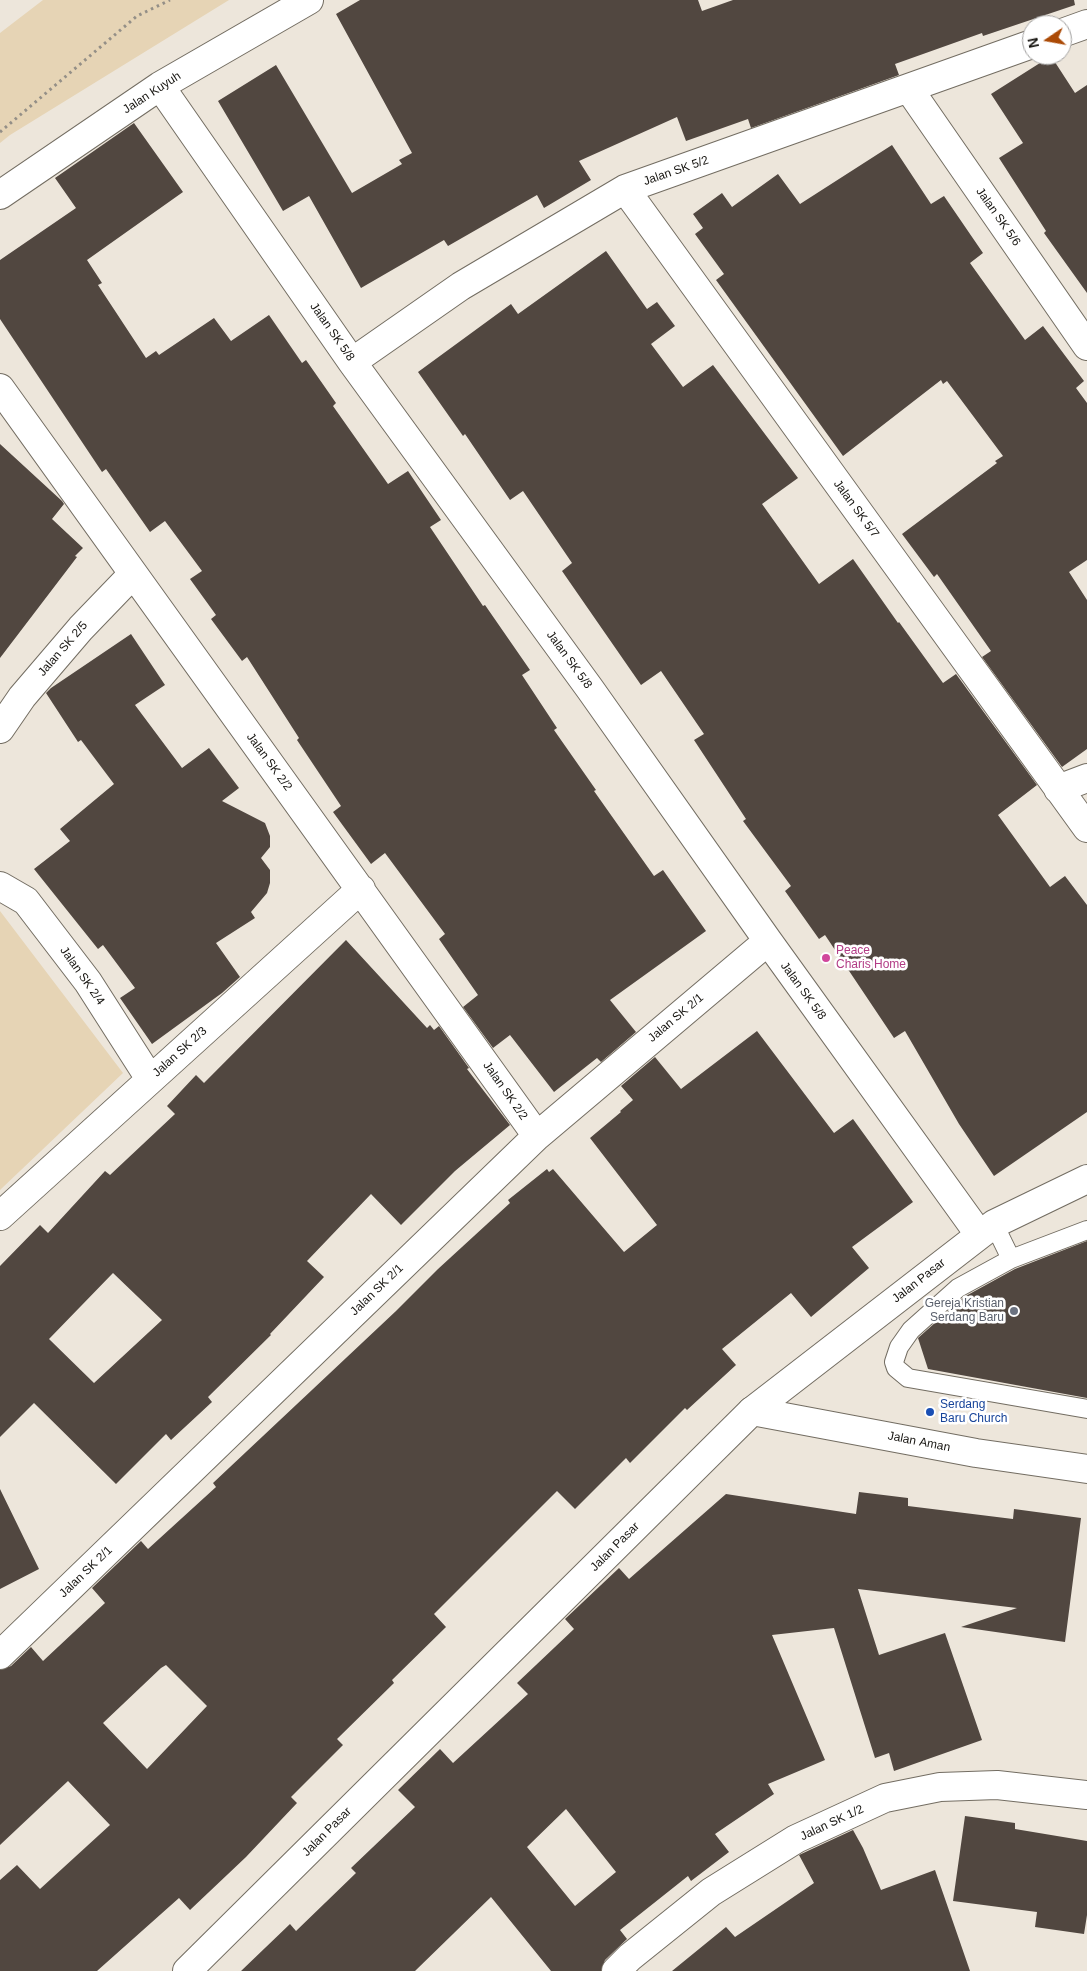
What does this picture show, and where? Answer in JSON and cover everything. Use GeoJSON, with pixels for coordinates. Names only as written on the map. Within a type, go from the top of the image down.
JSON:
{"type":"FeatureCollection","features":[{"type":"Feature","properties":{"kind":"street","name":"Jalan Kuyuh"},"geometry":{"type":"LineString","coordinates":[[0,195],[160,86],[309,0]]}},
{"type":"Feature","properties":{"kind":"street"},"geometry":{"type":"LineString","coordinates":[[1072,29],[1087,24]]}},
{"type":"Feature","properties":{"kind":"street","name":"Jalan SK 5/2"},"geometry":{"type":"LineString","coordinates":[[352,362],[461,286],[625,189],[1022,48]]}},
{"type":"Feature","properties":{"kind":"street","name":"Jalan SK 5/8"},"geometry":{"type":"LineString","coordinates":[[160,86],[352,362],[590,689],[768,941],[986,1229]]}},
{"type":"Feature","properties":{"kind":"street","name":"Jalan SK 5/6"},"geometry":{"type":"LineString","coordinates":[[909,89],[1087,346]]}},
{"type":"Feature","properties":{"kind":"street","name":"Jalan SK 5/7"},"geometry":{"type":"LineString","coordinates":[[625,189],[1087,828]]}},
{"type":"Feature","properties":{"kind":"street","name":"Jalan SK 2/2"},"geometry":{"type":"LineString","coordinates":[[0,388],[537,1136]]}},
{"type":"Feature","properties":{"kind":"street","name":"Jalan SK 2/5"},"geometry":{"type":"LineString","coordinates":[[0,729],[22,696],[81,628],[132,574]]}},
{"type":"Feature","properties":{"kind":"street"},"geometry":{"type":"LineString","coordinates":[[1058,789],[1087,778]]}},
{"type":"Feature","properties":{"kind":"street","name":"Jalan SK 2/4"},"geometry":{"type":"LineString","coordinates":[[0,886],[26,901],[88,982],[150,1079]]}},
{"type":"Feature","properties":{"kind":"street","name":"Jalan SK 2/3"},"geometry":{"type":"LineString","coordinates":[[0,1216],[360,889]]}},
{"type":"Feature","properties":{"kind":"street","name":"Jalan SK 2/1"},"geometry":{"type":"LineString","coordinates":[[0,1655],[537,1136],[768,941]]}},
{"type":"Feature","properties":{"kind":"street","name":"Jalan Pasar"},"geometry":{"type":"LineString","coordinates":[[187,1971],[752,1411],[986,1229],[1087,1179]]}},
{"type":"Feature","properties":{"kind":"street","name":"Jalan Aman"},"geometry":{"type":"LineString","coordinates":[[752,1411],[976,1453],[1087,1469]]}},
{"type":"Feature","properties":{"kind":"street","name":"Jalan SK 1/2"},"geometry":{"type":"LineString","coordinates":[[616,1971],[711,1892],[796,1839],[885,1798],[940,1787],[997,1784],[1087,1795]]}},
{"type":"Feature","properties":{"kind":"lane"},"geometry":{"type":"LineString","coordinates":[[986,1229],[1011,1259]]}},
{"type":"Feature","properties":{"kind":"lane"},"geometry":{"type":"LineString","coordinates":[[1087,1230],[1011,1259],[958,1288],[910,1330],[899,1347],[894,1362],[896,1368],[908,1378],[1087,1410]]}},
{"type":"Feature","properties":{"kind":"path"},"geometry":{"type":"LineString","coordinates":[[0,132],[137,16],[170,0]]}},
{"type":"Feature","properties":{"kind":"shaded area"},"geometry":{"type":"Polygon","coordinates":[[[43,0],[229,0],[0,143],[0,33],[43,0]]]}},
{"type":"Feature","properties":{"kind":"shaded area"},"geometry":{"type":"Polygon","coordinates":[[[0,911],[123,1073],[0,1190],[0,911]]]}},
{"type":"Feature","properties":{"kind":"building"},"geometry":{"type":"Polygon","coordinates":[[[360,0],[698,0],[702,11],[733,0],[1074,0],[1075,5],[1045,15],[1022,15],[1022,23],[983,36],[982,33],[895,64],[899,75],[751,128],[748,119],[686,141],[677,117],[579,161],[591,180],[544,208],[537,195],[448,246],[444,240],[361,288],[309,196],[283,211],[218,101],[276,65],[352,193],[402,164],[399,160],[412,153],[336,14],[360,0]]]}},
{"type":"Feature","properties":{"kind":"building"},"geometry":{"type":"Polygon","coordinates":[[[1037,65],[1057,65],[1075,93],[1087,85],[1087,293],[1044,233],[1046,231],[999,158],[1023,143],[991,94],[1037,65]]]}},
{"type":"Feature","properties":{"kind":"building"},"geometry":{"type":"Polygon","coordinates":[[[134,123],[183,192],[87,260],[102,283],[98,285],[146,358],[156,351],[159,355],[214,318],[231,341],[269,315],[302,363],[306,360],[336,403],[333,406],[388,484],[408,471],[441,520],[430,527],[483,606],[485,605],[530,670],[522,675],[557,728],[554,730],[654,876],[663,870],[706,931],[610,1000],[636,1032],[601,1062],[597,1058],[554,1092],[510,1035],[493,1048],[463,1007],[478,995],[439,939],[445,934],[385,853],[371,864],[333,812],[341,806],[297,740],[299,738],[247,657],[242,661],[211,619],[216,615],[190,579],[202,571],[165,521],[150,532],[106,469],[102,472],[0,319],[0,260],[76,208],[55,178],[134,123]]]}},
{"type":"Feature","properties":{"kind":"building"},"geometry":{"type":"Polygon","coordinates":[[[892,145],[931,204],[944,196],[983,253],[970,263],[1025,340],[1043,326],[1084,381],[1076,388],[1087,403],[1087,560],[1069,572],[1087,600],[1087,749],[1062,767],[982,657],[991,651],[937,574],[934,577],[902,534],[997,463],[995,461],[1003,456],[947,381],[943,384],[941,380],[843,456],[716,280],[724,274],[695,234],[703,228],[693,214],[722,193],[732,207],[778,174],[800,204],[892,145]]]}},
{"type":"Feature","properties":{"kind":"building"},"geometry":{"type":"Polygon","coordinates":[[[606,251],[647,309],[657,302],[675,326],[651,344],[683,387],[713,365],[798,478],[762,504],[819,584],[853,559],[943,683],[956,674],[1037,785],[998,815],[1050,887],[1065,876],[1087,905],[1087,1112],[994,1176],[959,1124],[905,1031],[894,1038],[825,935],[819,939],[785,891],[791,886],[743,821],[746,819],[694,740],[704,734],[661,671],[641,685],[562,571],[572,563],[523,491],[510,500],[465,434],[463,436],[418,372],[511,304],[518,314],[606,251]]]}},
{"type":"Feature","properties":{"kind":"building"},"geometry":{"type":"Polygon","coordinates":[[[0,444],[62,501],[64,504],[52,519],[83,548],[75,556],[77,557],[0,658],[0,444]]]}},
{"type":"Feature","properties":{"kind":"building"},"geometry":{"type":"Polygon","coordinates":[[[131,634],[165,685],[135,705],[182,768],[209,748],[239,788],[222,801],[265,823],[270,836],[270,847],[261,858],[270,870],[270,883],[267,893],[251,912],[255,918],[216,943],[240,977],[222,993],[152,1044],[120,998],[135,988],[103,945],[98,949],[34,869],[70,841],[60,829],[114,784],[81,740],[78,742],[46,693],[131,634]]]}},
{"type":"Feature","properties":{"kind":"building"},"geometry":{"type":"Polygon","coordinates":[[[346,940],[427,1028],[430,1025],[434,1030],[439,1026],[469,1068],[467,1069],[510,1125],[455,1171],[401,1225],[371,1194],[307,1261],[324,1277],[271,1335],[208,1397],[212,1402],[171,1440],[166,1434],[116,1484],[34,1403],[0,1437],[0,1266],[40,1225],[48,1233],[105,1171],[110,1175],[175,1114],[167,1106],[196,1075],[204,1083],[346,940]],[[113,1273],[49,1339],[94,1383],[162,1320],[113,1273]]]}},
{"type":"Feature","properties":{"kind":"building"},"geometry":{"type":"Polygon","coordinates":[[[757,1031],[834,1133],[853,1119],[913,1202],[852,1247],[869,1268],[811,1317],[791,1293],[722,1349],[736,1365],[687,1410],[685,1408],[630,1463],[626,1458],[575,1509],[557,1491],[434,1614],[446,1627],[392,1680],[394,1683],[337,1739],[343,1745],[291,1797],[297,1803],[246,1857],[190,1910],[179,1898],[97,1971],[0,1971],[0,1880],[17,1865],[40,1889],[110,1825],[68,1781],[0,1845],[0,1670],[11,1666],[31,1647],[43,1661],[105,1603],[92,1588],[141,1541],[148,1549],[216,1487],[213,1483],[510,1203],[508,1200],[547,1169],[549,1172],[553,1169],[624,1252],[657,1225],[590,1138],[633,1100],[621,1086],[655,1057],[681,1089],[757,1031]],[[166,1665],[103,1723],[147,1769],[207,1706],[166,1665]]]}},
{"type":"Feature","properties":{"kind":"building","name":"Gereja Kristian Serdang Baru"},"geometry":{"type":"Polygon","coordinates":[[[1087,1241],[1087,1398],[928,1369],[918,1338],[964,1297],[1015,1269],[1087,1241]]]}},
{"type":"Feature","properties":{"kind":"building"},"geometry":{"type":"Polygon","coordinates":[[[0,1489],[39,1569],[0,1589],[0,1489]]]}},
{"type":"Feature","properties":{"kind":"building"},"geometry":{"type":"Polygon","coordinates":[[[859,1492],[908,1498],[908,1506],[1013,1519],[1014,1509],[1081,1518],[1065,1642],[961,1627],[1017,1608],[858,1589],[879,1655],[945,1633],[982,1740],[894,1771],[889,1753],[875,1758],[834,1628],[772,1635],[825,1760],[768,1784],[774,1794],[715,1834],[729,1852],[691,1881],[688,1876],[620,1930],[627,1939],[605,1960],[601,1971],[551,1971],[491,1897],[415,1971],[241,1971],[290,1924],[296,1931],[356,1873],[351,1868],[415,1807],[398,1790],[440,1749],[453,1763],[528,1694],[517,1683],[574,1629],[565,1619],[619,1568],[629,1579],[726,1494],[856,1514],[859,1492]],[[566,1809],[527,1847],[575,1906],[616,1872],[566,1809]]]}},
{"type":"Feature","properties":{"kind":"building"},"geometry":{"type":"Polygon","coordinates":[[[965,1816],[1015,1823],[1015,1829],[1087,1841],[1087,1915],[1084,1934],[1035,1927],[1037,1912],[953,1901],[965,1816]]]}},
{"type":"Feature","properties":{"kind":"building"},"geometry":{"type":"Polygon","coordinates":[[[853,1830],[881,1890],[935,1870],[970,1971],[672,1971],[726,1927],[735,1937],[814,1883],[799,1855],[853,1830]]]}},
{"type":"Feature","properties":{"kind":"place","name":"Peace Charis Home"},"geometry":{"type":"Point","coordinates":[826,958]}},
{"type":"Feature","properties":{"kind":"place","name":"Gereja Kristian Serdang Baru"},"geometry":{"type":"Point","coordinates":[1014,1311]}},
{"type":"Feature","properties":{"kind":"place","name":"Serdang Baru Church"},"geometry":{"type":"Point","coordinates":[930,1412]}}]}
